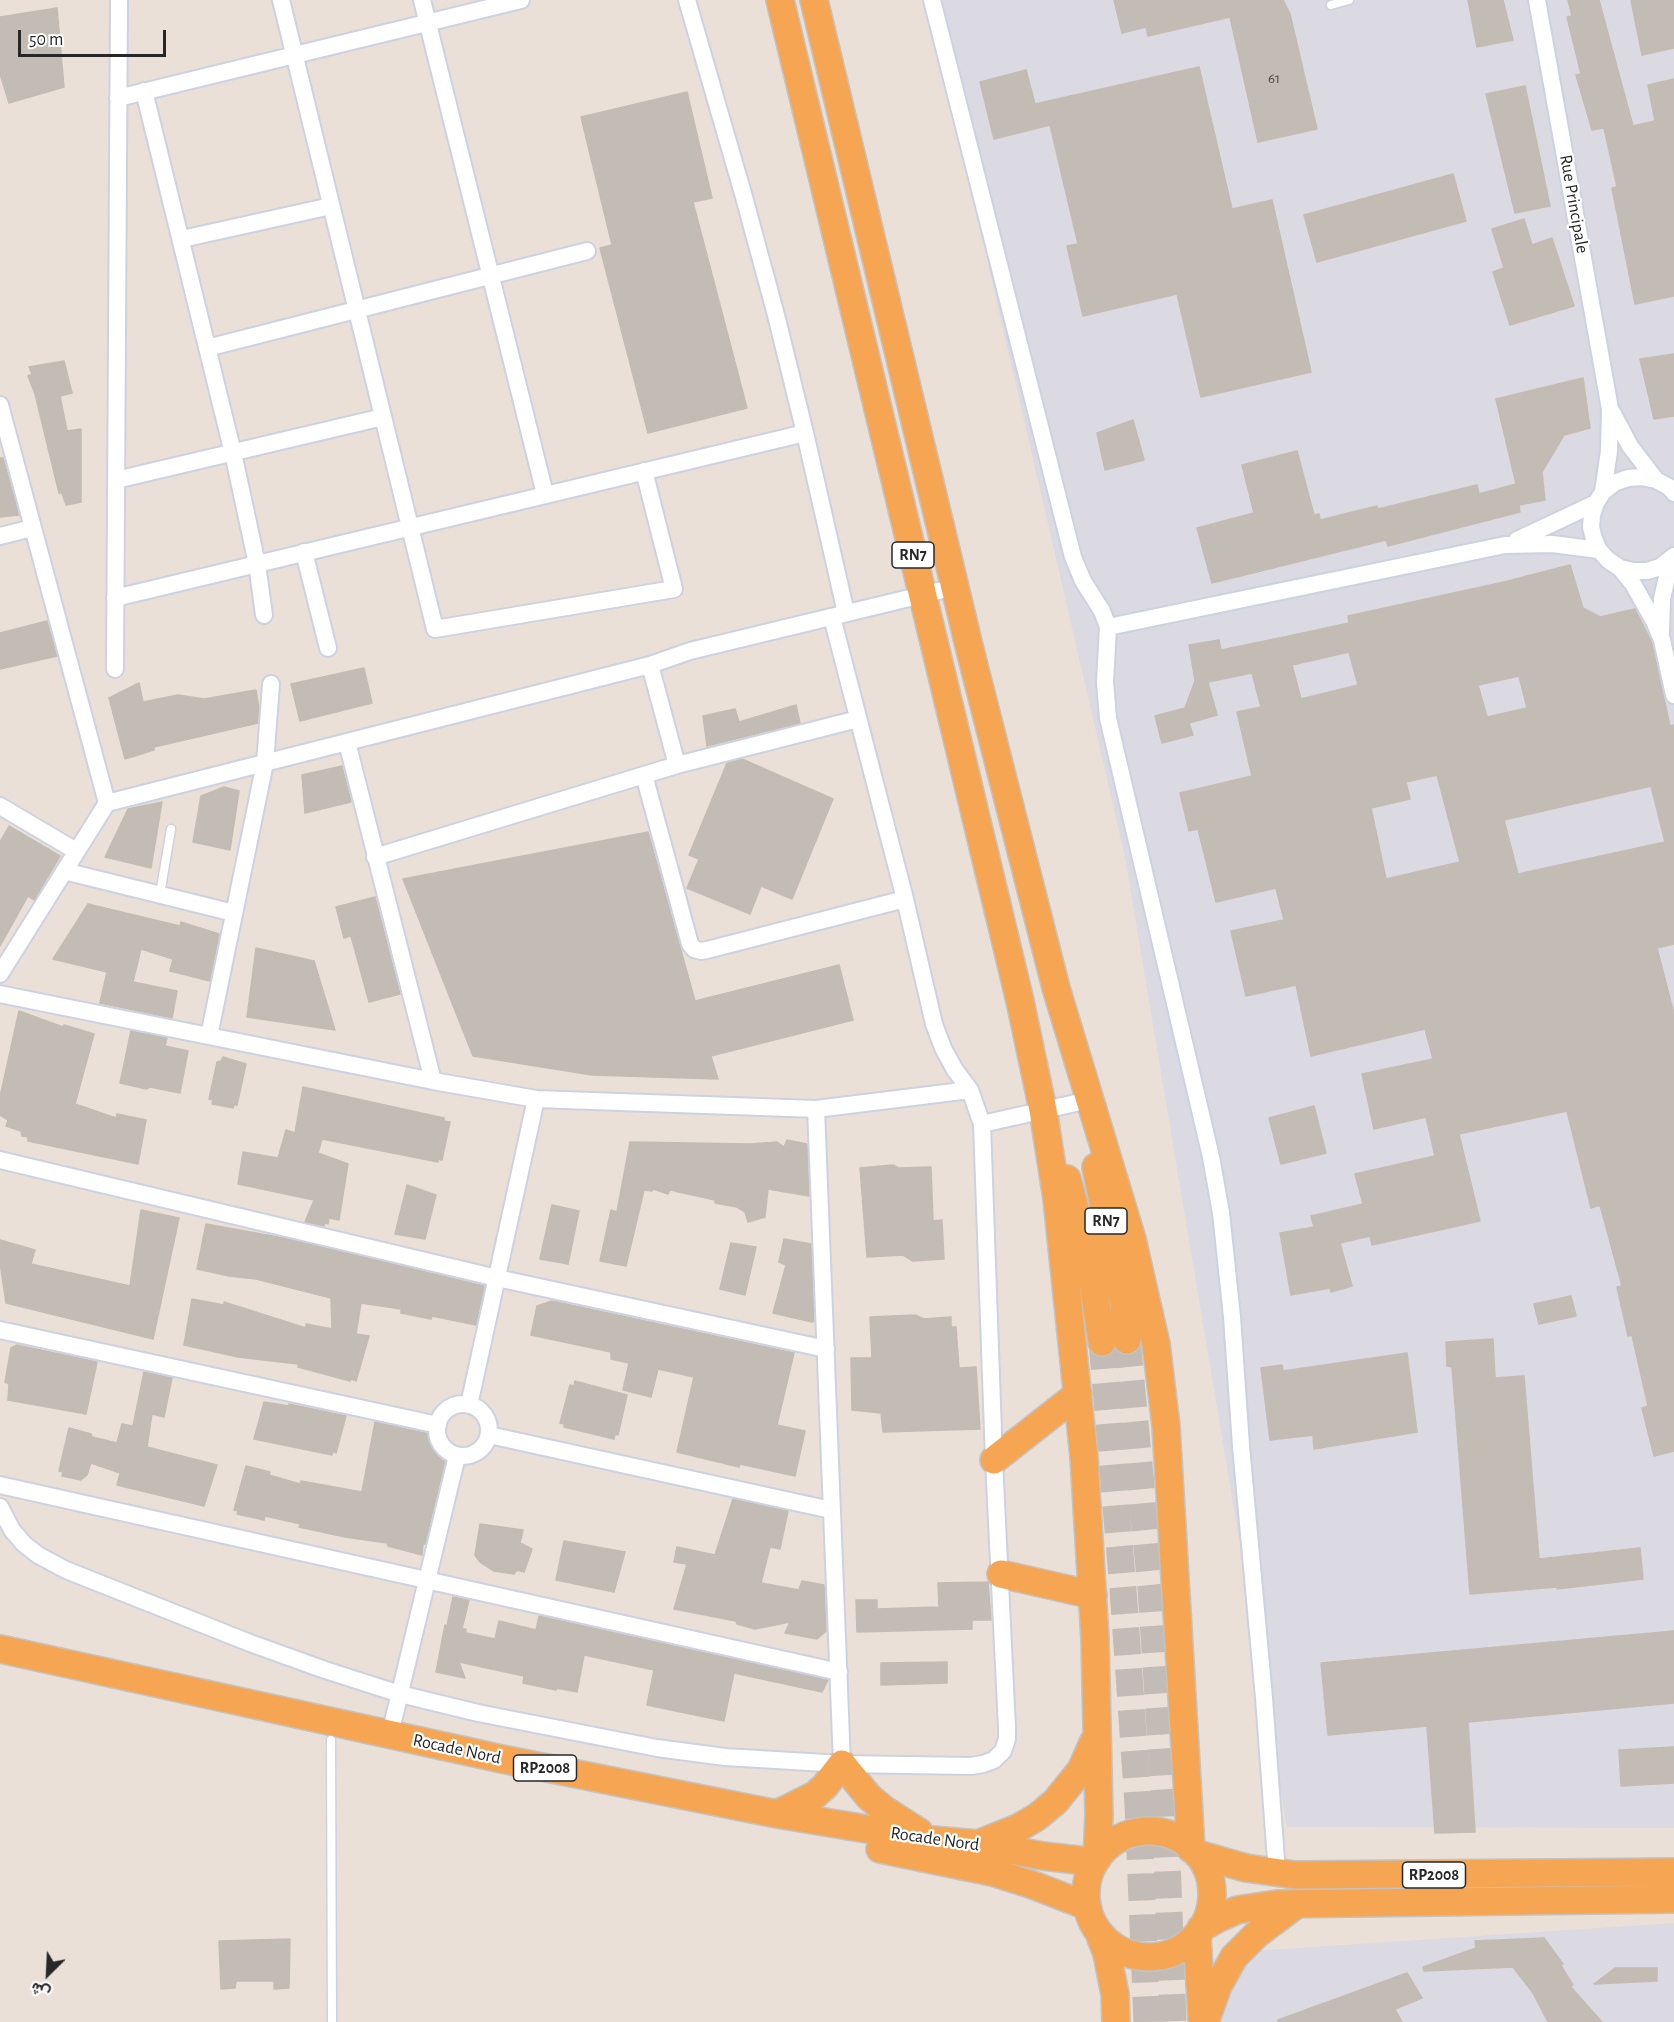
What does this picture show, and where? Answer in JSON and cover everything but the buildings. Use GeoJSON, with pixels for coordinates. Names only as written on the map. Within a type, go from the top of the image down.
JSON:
{"type":"FeatureCollection","features":[{"type":"Feature","properties":{"kind":"highway","name":"RN7"},"geometry":{"type":"LineString","coordinates":[[780,0],[1020,1001],[1043,1110],[1081,1226],[1093,1284],[1115,1341],[1124,1303],[1099,1188],[1089,1100],[1056,987],[955,587],[814,0]]}},
{"type":"Feature","properties":{"kind":"highway"},"geometry":{"type":"LineString","coordinates":[[1089,1100],[1132,1239],[1154,1333],[1162,1386],[1194,1851]]}},
{"type":"Feature","properties":{"kind":"highway"},"geometry":{"type":"LineString","coordinates":[[1043,1110],[1057,1199],[1078,1394],[1093,1595],[1099,1815],[1096,1861]]}},
{"type":"Feature","properties":{"kind":"highway"},"geometry":{"type":"LineString","coordinates":[[994,1460],[1078,1394]]}},
{"type":"Feature","properties":{"kind":"highway"},"geometry":{"type":"LineString","coordinates":[[1001,1574],[1093,1595]]}},
{"type":"Feature","properties":{"kind":"highway","name":"Rocade Nord"},"geometry":{"type":"LineString","coordinates":[[0,1649],[502,1759],[777,1814],[932,1840],[978,1844],[1043,1856],[1096,1861]]}},
{"type":"Feature","properties":{"kind":"highway","name":"Rocade Nord"},"geometry":{"type":"LineString","coordinates":[[0,1668],[331,1740],[961,1865],[1033,1885],[1087,1906]]}},
{"type":"Feature","properties":{"kind":"highway"},"geometry":{"type":"LineString","coordinates":[[978,1844],[1018,1828],[1037,1817],[1055,1802],[1081,1770],[1091,1751],[1097,1731]]}},
{"type":"Feature","properties":{"kind":"highway"},"geometry":{"type":"LineString","coordinates":[[777,1814],[815,1795],[834,1776],[842,1764],[868,1797],[932,1840]]}},
{"type":"Feature","properties":{"kind":"highway"},"geometry":{"type":"LineString","coordinates":[[1099,1933],[1122,1951],[1137,1956],[1152,1957],[1180,1949],[1199,1932],[1208,1914],[1211,1899],[1210,1883],[1205,1868],[1194,1851],[1173,1837],[1158,1833],[1143,1832],[1129,1835],[1115,1841],[1096,1861],[1088,1876],[1087,1906],[1107,1954],[1115,1994],[1116,2022]]}},
{"type":"Feature","properties":{"kind":"highway","name":"RP2008"},"geometry":{"type":"LineString","coordinates":[[1194,1851],[1229,1864],[1277,1873],[1338,1876],[1674,1872]]}},
{"type":"Feature","properties":{"kind":"highway","name":"RP2008"},"geometry":{"type":"LineString","coordinates":[[1199,1932],[1218,1918],[1237,1910],[1277,1904],[1674,1899]]}},
{"type":"Feature","properties":{"kind":"highway"},"geometry":{"type":"LineString","coordinates":[[1204,2022],[1218,1986],[1234,1957],[1257,1934],[1297,1904]]}},
{"type":"Feature","properties":{"kind":"highway"},"geometry":{"type":"LineString","coordinates":[[1199,1932],[1204,2022]]}},
{"type":"Feature","properties":{"kind":"street"},"geometry":{"type":"LineString","coordinates":[[115,669],[119,0]]}},
{"type":"Feature","properties":{"kind":"street"},"geometry":{"type":"LineString","coordinates":[[281,0],[435,629],[674,589],[644,471]]}},
{"type":"Feature","properties":{"kind":"street"},"geometry":{"type":"LineString","coordinates":[[422,0],[545,494]]}},
{"type":"Feature","properties":{"kind":"street"},"geometry":{"type":"LineString","coordinates":[[118,98],[521,0]]}},
{"type":"Feature","properties":{"kind":"street"},"geometry":{"type":"LineString","coordinates":[[0,1507],[12,1530],[24,1544],[38,1556],[59,1566],[250,1643],[324,1670],[400,1694],[478,1713],[657,1748],[725,1757],[842,1764],[971,1766],[994,1760],[1003,1751],[1007,1739],[982,1124],[970,1090],[943,1048],[934,1024],[905,899],[858,719],[805,433],[744,197],[687,0]]}},
{"type":"Feature","properties":{"kind":"street"},"geometry":{"type":"LineString","coordinates":[[932,0],[1070,545],[1081,575],[1102,610],[1108,627],[1105,682],[1108,718],[1198,1102],[1221,1213],[1233,1317],[1241,1446],[1277,1873]]}},
{"type":"Feature","properties":{"kind":"street","name":"Rue Principale"},"geometry":{"type":"LineString","coordinates":[[1537,0],[1610,409],[1609,451],[1600,498],[1591,527],[1599,550]]}},
{"type":"Feature","properties":{"kind":"street"},"geometry":{"type":"LineString","coordinates":[[144,91],[233,453],[257,564],[264,615]]}},
{"type":"Feature","properties":{"kind":"street"},"geometry":{"type":"LineString","coordinates":[[182,239],[332,206]]}},
{"type":"Feature","properties":{"kind":"street"},"geometry":{"type":"LineString","coordinates":[[207,348],[587,251]]}},
{"type":"Feature","properties":{"kind":"street"},"geometry":{"type":"LineString","coordinates":[[0,405],[107,803]]}},
{"type":"Feature","properties":{"kind":"street","name":"Rue Principale"},"geometry":{"type":"LineString","coordinates":[[1610,409],[1630,446],[1668,487]]}},
{"type":"Feature","properties":{"kind":"street"},"geometry":{"type":"LineString","coordinates":[[116,480],[383,417]]}},
{"type":"Feature","properties":{"kind":"street"},"geometry":{"type":"LineString","coordinates":[[115,598],[805,433]]}},
{"type":"Feature","properties":{"kind":"street"},"geometry":{"type":"LineString","coordinates":[[1505,545],[1551,526],[1600,498],[1614,483],[1628,478],[1642,477],[1668,487]]}},
{"type":"Feature","properties":{"kind":"street"},"geometry":{"type":"LineString","coordinates":[[0,536],[32,528]]}},
{"type":"Feature","properties":{"kind":"street"},"geometry":{"type":"LineString","coordinates":[[1108,627],[1505,545],[1552,544],[1599,550],[1620,568],[1633,571],[1647,571],[1660,567],[1673,558]]}},
{"type":"Feature","properties":{"kind":"street"},"geometry":{"type":"LineString","coordinates":[[304,552],[328,648]]}},
{"type":"Feature","properties":{"kind":"street"},"geometry":{"type":"LineString","coordinates":[[1673,558],[1662,599],[1662,640],[1674,695]]}},
{"type":"Feature","properties":{"kind":"street"},"geometry":{"type":"LineString","coordinates":[[1620,568],[1644,602],[1662,640]]}},
{"type":"Feature","properties":{"kind":"street"},"geometry":{"type":"LineString","coordinates":[[0,974],[5,956],[64,871],[107,803],[650,665],[690,651],[955,587]]}},
{"type":"Feature","properties":{"kind":"street"},"geometry":{"type":"LineString","coordinates":[[650,665],[677,765]]}},
{"type":"Feature","properties":{"kind":"street"},"geometry":{"type":"LineString","coordinates":[[209,1036],[265,763],[271,684]]}},
{"type":"Feature","properties":{"kind":"street"},"geometry":{"type":"LineString","coordinates":[[375,857],[677,765],[858,719]]}},
{"type":"Feature","properties":{"kind":"street"},"geometry":{"type":"LineString","coordinates":[[346,742],[434,1081]]}},
{"type":"Feature","properties":{"kind":"street"},"geometry":{"type":"LineString","coordinates":[[644,775],[690,944],[694,949],[707,950],[905,899]]}},
{"type":"Feature","properties":{"kind":"street"},"geometry":{"type":"LineString","coordinates":[[0,806],[76,851]]}},
{"type":"Feature","properties":{"kind":"street"},"geometry":{"type":"LineString","coordinates":[[64,871],[234,913]]}},
{"type":"Feature","properties":{"kind":"street"},"geometry":{"type":"LineString","coordinates":[[0,994],[434,1081],[536,1099],[816,1109],[970,1090]]}},
{"type":"Feature","properties":{"kind":"street"},"geometry":{"type":"LineString","coordinates":[[469,1405],[536,1099]]}},
{"type":"Feature","properties":{"kind":"street"},"geometry":{"type":"LineString","coordinates":[[982,1124],[1089,1100]]}},
{"type":"Feature","properties":{"kind":"street"},"geometry":{"type":"LineString","coordinates":[[816,1109],[842,1764]]}},
{"type":"Feature","properties":{"kind":"street"},"geometry":{"type":"LineString","coordinates":[[0,1160],[497,1278],[826,1349]]}},
{"type":"Feature","properties":{"kind":"street"},"geometry":{"type":"LineString","coordinates":[[0,1330],[438,1425]]}},
{"type":"Feature","properties":{"kind":"street"},"geometry":{"type":"LineString","coordinates":[[461,1404],[469,1405],[483,1413],[487,1419],[489,1435],[486,1443],[474,1454],[457,1456],[450,1453],[439,1441],[438,1425],[446,1411],[461,1404]]}},
{"type":"Feature","properties":{"kind":"street"},"geometry":{"type":"LineString","coordinates":[[489,1435],[831,1510]]}},
{"type":"Feature","properties":{"kind":"street"},"geometry":{"type":"LineString","coordinates":[[390,1734],[457,1456]]}},
{"type":"Feature","properties":{"kind":"street"},"geometry":{"type":"LineString","coordinates":[[0,1485],[839,1672]]}},
{"type":"Feature","properties":{"kind":"lane"},"geometry":{"type":"LineString","coordinates":[[1330,5],[1349,0]]}},
{"type":"Feature","properties":{"kind":"lane"},"geometry":{"type":"LineString","coordinates":[[160,894],[171,829]]}},
{"type":"Feature","properties":{"kind":"lane"},"geometry":{"type":"LineString","coordinates":[[331,1740],[332,2022]]}},
{"type":"Feature","properties":{"kind":"shaded area"},"geometry":{"type":"Polygon","coordinates":[[[927,0],[1674,0],[1674,1828],[1287,1827],[1125,857],[927,0]]]}},
{"type":"Feature","properties":{"kind":"shaded area"},"geometry":{"type":"Polygon","coordinates":[[[1674,1923],[1674,2022],[1200,2022],[1237,1952],[1674,1923]]]}},
{"type":"Feature","properties":{"kind":"tunnel"},"geometry":{"type":"LineString","coordinates":[[1127,1340],[1151,1589],[1165,1805],[1173,2022]]}},
{"type":"Feature","properties":{"kind":"tunnel"},"geometry":{"type":"LineString","coordinates":[[1102,1342],[1138,1804],[1147,2022]]}}]}
